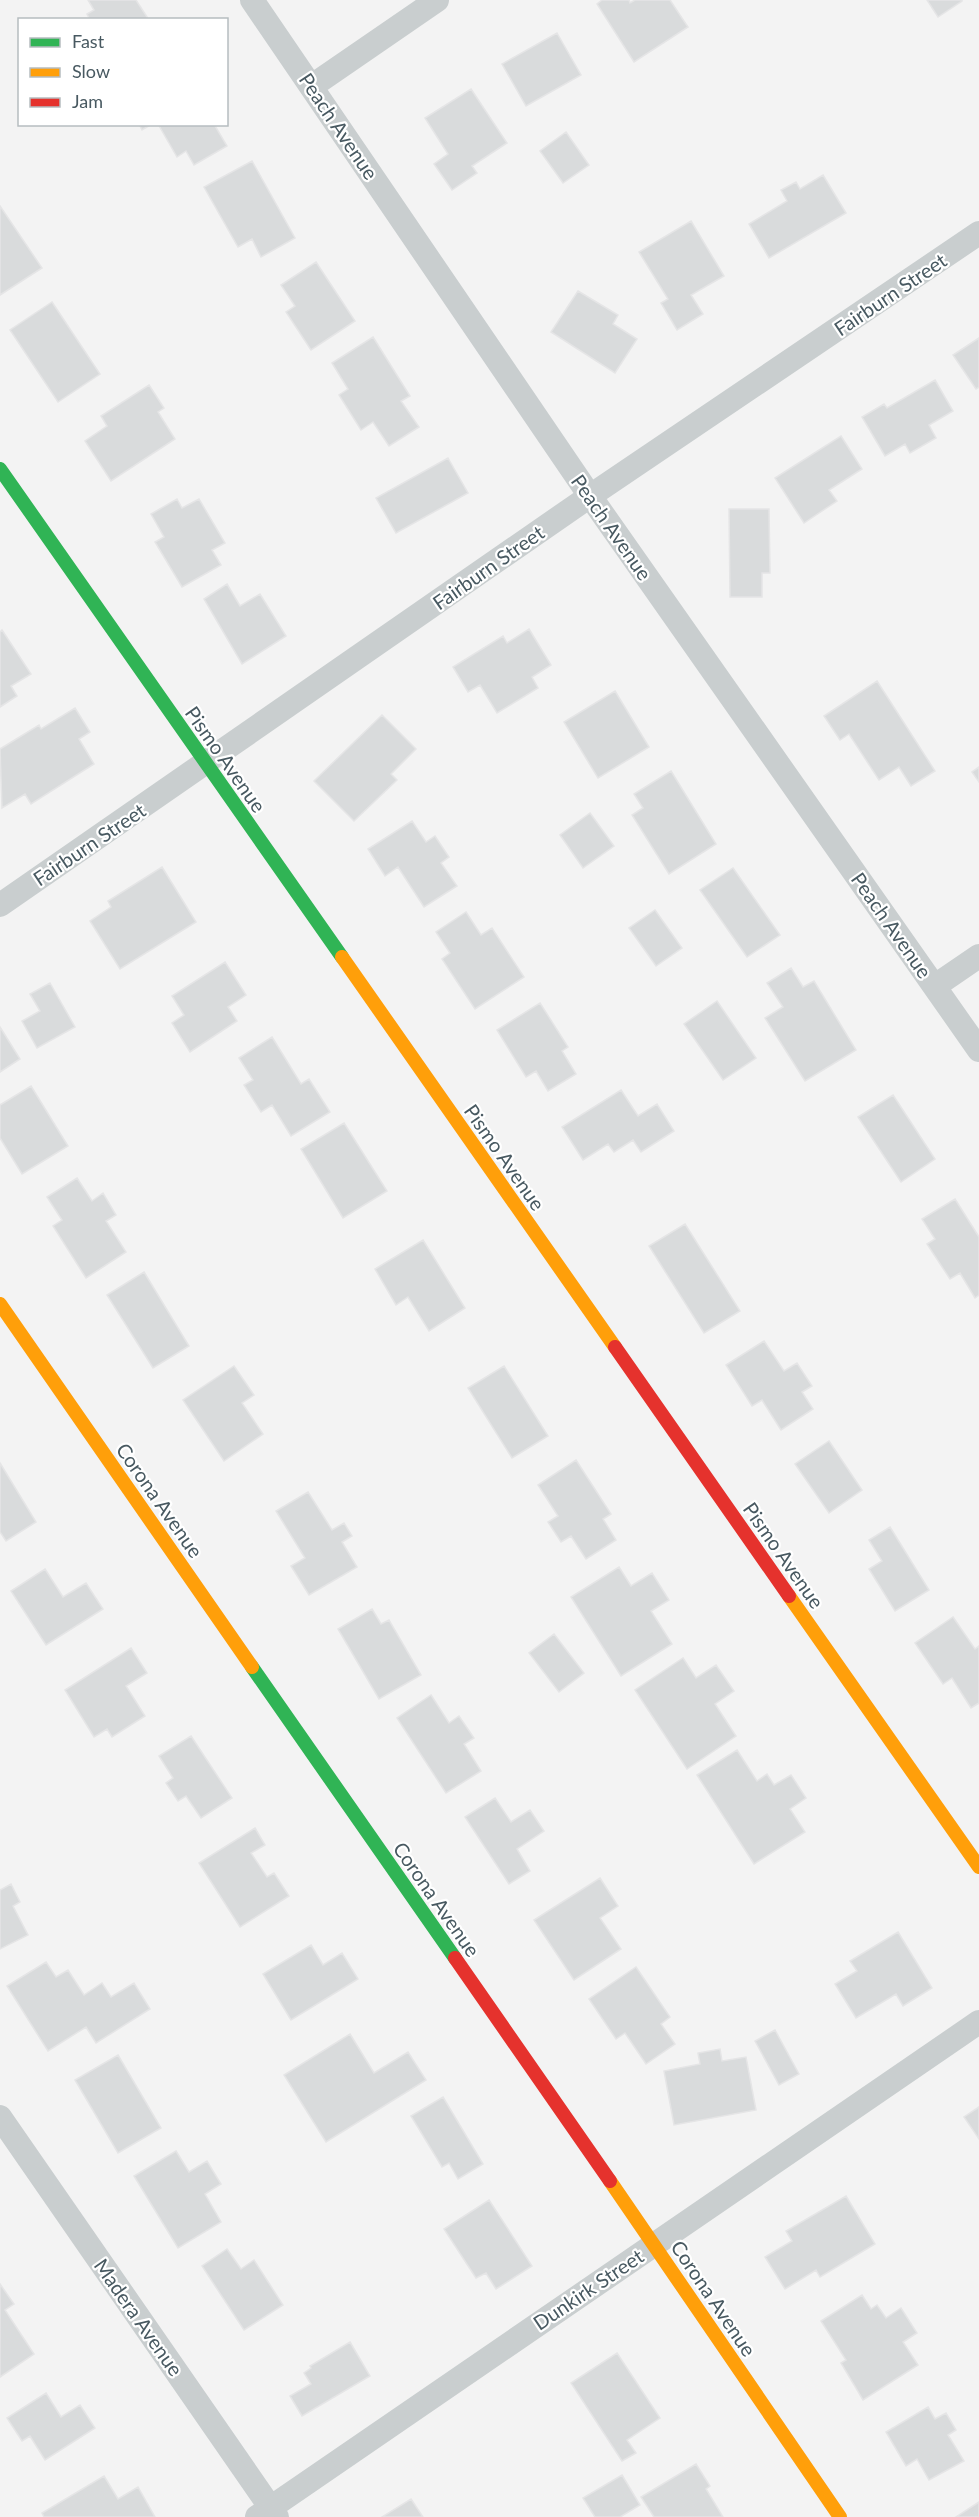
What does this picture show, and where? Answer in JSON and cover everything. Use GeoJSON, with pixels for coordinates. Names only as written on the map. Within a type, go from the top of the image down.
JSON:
{"type":"FeatureCollection","features":[{"type":"Feature","properties":{"kind":"street","name":"Peach Avenue"},"geometry":{"type":"LineString","coordinates":[[252,0],[590,496],[979,1050]]}},
{"type":"Feature","properties":{"kind":"street"},"geometry":{"type":"LineString","coordinates":[[312,86],[437,0]]}},
{"type":"Feature","properties":{"kind":"street","name":"Fairburn Street"},"geometry":{"type":"LineString","coordinates":[[0,905],[590,496],[979,233]]}},
{"type":"Feature","properties":{"kind":"street","name":"Pismo Avenue"},"geometry":{"type":"LineString","coordinates":[[0,469],[979,1867]]}},
{"type":"Feature","properties":{"kind":"street"},"geometry":{"type":"LineString","coordinates":[[935,986],[979,956]]}},
{"type":"Feature","properties":{"kind":"street","name":"Corona Avenue"},"geometry":{"type":"LineString","coordinates":[[0,1304],[654,2245],[840,2517]]}},
{"type":"Feature","properties":{"kind":"street","name":"Dunkirk Street"},"geometry":{"type":"LineString","coordinates":[[268,2514],[979,2022]]}},
{"type":"Feature","properties":{"kind":"street","name":"Madera Avenue"},"geometry":{"type":"LineString","coordinates":[[0,2117],[268,2514]]}},
{"type":"Feature","properties":{"kind":"building"},"geometry":{"type":"Polygon","coordinates":[[[88,0],[136,0],[148,18],[89,18],[87,14],[94,10],[88,0]]]}},
{"type":"Feature","properties":{"kind":"building"},"geometry":{"type":"Polygon","coordinates":[[[602,0],[629,0],[630,3],[635,0],[670,0],[688,27],[634,62],[597,4],[602,0]]]}},
{"type":"Feature","properties":{"kind":"building"},"geometry":{"type":"Polygon","coordinates":[[[927,0],[962,0],[962,1],[938,17],[927,0]]]}},
{"type":"Feature","properties":{"kind":"building"},"geometry":{"type":"Polygon","coordinates":[[[557,33],[581,75],[526,106],[502,64],[557,33]]]}},
{"type":"Feature","properties":{"kind":"building"},"geometry":{"type":"Polygon","coordinates":[[[471,89],[507,143],[472,166],[477,173],[452,190],[434,164],[448,154],[425,118],[471,89]]]}},
{"type":"Feature","properties":{"kind":"building"},"geometry":{"type":"Polygon","coordinates":[[[159,126],[215,126],[227,146],[194,165],[186,151],[177,157],[159,126]]]}},
{"type":"Feature","properties":{"kind":"building"},"geometry":{"type":"Polygon","coordinates":[[[566,132],[589,165],[563,183],[540,151],[566,132]]]}},
{"type":"Feature","properties":{"kind":"building"},"geometry":{"type":"Polygon","coordinates":[[[252,161],[295,238],[261,257],[252,239],[238,247],[204,187],[252,161]]]}},
{"type":"Feature","properties":{"kind":"building"},"geometry":{"type":"Polygon","coordinates":[[[823,175],[846,213],[769,258],[749,224],[787,201],[781,190],[796,182],[800,189],[823,175]]]}},
{"type":"Feature","properties":{"kind":"building"},"geometry":{"type":"Polygon","coordinates":[[[0,206],[42,268],[0,295],[0,206]]]}},
{"type":"Feature","properties":{"kind":"building"},"geometry":{"type":"Polygon","coordinates":[[[691,221],[724,276],[691,295],[703,314],[677,330],[661,303],[668,299],[639,252],[691,221]]]}},
{"type":"Feature","properties":{"kind":"building"},"geometry":{"type":"Polygon","coordinates":[[[316,262],[355,321],[311,350],[286,312],[295,306],[281,285],[316,262]]]}},
{"type":"Feature","properties":{"kind":"building"},"geometry":{"type":"Polygon","coordinates":[[[578,291],[618,315],[613,324],[637,339],[615,373],[551,332],[578,291]]]}},
{"type":"Feature","properties":{"kind":"building"},"geometry":{"type":"Polygon","coordinates":[[[52,302],[100,374],[58,402],[10,330],[52,302]]]}},
{"type":"Feature","properties":{"kind":"building"},"geometry":{"type":"Polygon","coordinates":[[[373,337],[410,396],[401,401],[419,427],[389,446],[373,422],[361,430],[339,395],[348,389],[332,363],[373,337]]]}},
{"type":"Feature","properties":{"kind":"building"},"geometry":{"type":"Polygon","coordinates":[[[979,338],[979,387],[976,389],[953,355],[979,338]]]}},
{"type":"Feature","properties":{"kind":"building"},"geometry":{"type":"Polygon","coordinates":[[[935,380],[953,411],[929,425],[936,438],[910,453],[905,444],[885,456],[862,417],[884,404],[887,408],[935,380]]]}},
{"type":"Feature","properties":{"kind":"building"},"geometry":{"type":"Polygon","coordinates":[[[149,385],[164,408],[158,412],[175,439],[111,481],[85,441],[107,426],[101,416],[149,385]]]}},
{"type":"Feature","properties":{"kind":"building"},"geometry":{"type":"Polygon","coordinates":[[[841,436],[862,469],[829,490],[837,501],[804,523],[775,478],[841,436]]]}},
{"type":"Feature","properties":{"kind":"building"},"geometry":{"type":"Polygon","coordinates":[[[448,458],[468,493],[396,533],[376,498],[448,458]]]}},
{"type":"Feature","properties":{"kind":"building"},"geometry":{"type":"Polygon","coordinates":[[[177,499],[182,508],[199,499],[225,543],[212,550],[221,565],[182,587],[155,542],[164,537],[151,514],[177,499]]]}},
{"type":"Feature","properties":{"kind":"building"},"geometry":{"type":"Polygon","coordinates":[[[729,509],[769,509],[770,573],[762,573],[762,597],[730,597],[729,509]]]}},
{"type":"Feature","properties":{"kind":"building"},"geometry":{"type":"Polygon","coordinates":[[[227,584],[240,606],[260,594],[286,636],[242,664],[204,599],[227,584]]]}},
{"type":"Feature","properties":{"kind":"building"},"geometry":{"type":"Polygon","coordinates":[[[529,629],[551,665],[532,677],[538,688],[497,713],[480,685],[468,692],[453,667],[503,636],[507,643],[529,629]]]}},
{"type":"Feature","properties":{"kind":"building"},"geometry":{"type":"Polygon","coordinates":[[[2,630],[31,674],[11,686],[17,696],[0,707],[0,632],[2,630]]]}},
{"type":"Feature","properties":{"kind":"building"},"geometry":{"type":"Polygon","coordinates":[[[877,681],[935,771],[911,786],[899,767],[879,780],[849,734],[840,740],[824,716],[877,681]]]}},
{"type":"Feature","properties":{"kind":"building"},"geometry":{"type":"Polygon","coordinates":[[[615,691],[649,747],[598,778],[564,722],[615,691]]]}},
{"type":"Feature","properties":{"kind":"building"},"geometry":{"type":"Polygon","coordinates":[[[75,708],[90,732],[79,739],[94,764],[31,804],[25,794],[2,808],[0,749],[39,725],[41,729],[75,708]]]}},
{"type":"Feature","properties":{"kind":"building"},"geometry":{"type":"Polygon","coordinates":[[[382,715],[416,749],[391,774],[397,780],[354,821],[314,781],[382,715]]]}},
{"type":"Feature","properties":{"kind":"building"},"geometry":{"type":"Polygon","coordinates":[[[979,767],[979,782],[972,772],[979,767]]]}},
{"type":"Feature","properties":{"kind":"building"},"geometry":{"type":"Polygon","coordinates":[[[671,771],[716,844],[669,874],[632,815],[643,808],[634,794],[671,771]]]}},
{"type":"Feature","properties":{"kind":"building"},"geometry":{"type":"Polygon","coordinates":[[[590,813],[614,846],[583,868],[560,835],[590,813]]]}},
{"type":"Feature","properties":{"kind":"building"},"geometry":{"type":"Polygon","coordinates":[[[412,821],[426,842],[435,836],[449,857],[441,863],[457,886],[424,907],[398,867],[385,876],[368,849],[412,821]]]}},
{"type":"Feature","properties":{"kind":"building"},"geometry":{"type":"Polygon","coordinates":[[[162,867],[196,922],[120,969],[90,921],[111,907],[108,901],[162,867]]]}},
{"type":"Feature","properties":{"kind":"building"},"geometry":{"type":"Polygon","coordinates":[[[733,868],[780,935],[747,957],[700,890],[733,868]]]}},
{"type":"Feature","properties":{"kind":"building"},"geometry":{"type":"Polygon","coordinates":[[[655,910],[682,948],[656,966],[629,928],[655,910]]]}},
{"type":"Feature","properties":{"kind":"building"},"geometry":{"type":"Polygon","coordinates":[[[466,912],[481,935],[492,928],[524,977],[475,1009],[442,959],[450,953],[436,932],[466,912]]]}},
{"type":"Feature","properties":{"kind":"building"},"geometry":{"type":"Polygon","coordinates":[[[225,962],[246,995],[228,1007],[237,1021],[190,1052],[172,1023],[184,1015],[172,996],[225,962]]]}},
{"type":"Feature","properties":{"kind":"building"},"geometry":{"type":"Polygon","coordinates":[[[791,968],[803,987],[814,981],[856,1050],[805,1081],[765,1018],[783,1007],[767,983],[791,968]]]}},
{"type":"Feature","properties":{"kind":"building"},"geometry":{"type":"Polygon","coordinates":[[[50,983],[75,1027],[37,1048],[22,1021],[40,1011],[30,994],[50,983]]]}},
{"type":"Feature","properties":{"kind":"building"},"geometry":{"type":"Polygon","coordinates":[[[717,1001],[756,1058],[723,1080],[684,1024],[717,1001]]]}},
{"type":"Feature","properties":{"kind":"building"},"geometry":{"type":"Polygon","coordinates":[[[540,1003],[568,1047],[562,1051],[576,1074],[548,1091],[536,1071],[526,1077],[497,1030],[540,1003]]]}},
{"type":"Feature","properties":{"kind":"building"},"geometry":{"type":"Polygon","coordinates":[[[0,1027],[20,1059],[0,1072],[0,1027]]]}},
{"type":"Feature","properties":{"kind":"building"},"geometry":{"type":"Polygon","coordinates":[[[272,1037],[301,1084],[309,1079],[330,1112],[291,1136],[272,1105],[261,1112],[244,1085],[253,1080],[239,1058],[272,1037]]]}},
{"type":"Feature","properties":{"kind":"building"},"geometry":{"type":"Polygon","coordinates":[[[31,1086],[68,1146],[22,1174],[0,1138],[0,1105],[31,1086]]]}},
{"type":"Feature","properties":{"kind":"building"},"geometry":{"type":"Polygon","coordinates":[[[621,1090],[638,1116],[657,1104],[674,1131],[641,1152],[633,1140],[614,1152],[608,1144],[583,1160],[562,1127],[621,1090]]]}},
{"type":"Feature","properties":{"kind":"building"},"geometry":{"type":"Polygon","coordinates":[[[893,1095],[935,1159],[901,1182],[858,1117],[893,1095]]]}},
{"type":"Feature","properties":{"kind":"building"},"geometry":{"type":"Polygon","coordinates":[[[344,1123],[387,1191],[343,1218],[301,1149],[344,1123]]]}},
{"type":"Feature","properties":{"kind":"building"},"geometry":{"type":"Polygon","coordinates":[[[77,1178],[92,1201],[103,1193],[116,1215],[106,1221],[126,1252],[86,1278],[53,1226],[62,1220],[47,1197],[77,1178]]]}},
{"type":"Feature","properties":{"kind":"building"},"geometry":{"type":"Polygon","coordinates":[[[955,1199],[979,1237],[979,1295],[975,1298],[960,1273],[950,1279],[927,1244],[935,1239],[922,1219],[955,1199]]]}},
{"type":"Feature","properties":{"kind":"building"},"geometry":{"type":"Polygon","coordinates":[[[685,1224],[740,1311],[704,1333],[649,1246],[685,1224]]]}},
{"type":"Feature","properties":{"kind":"building"},"geometry":{"type":"Polygon","coordinates":[[[423,1240],[465,1308],[429,1331],[408,1297],[396,1305],[375,1269],[423,1240]]]}},
{"type":"Feature","properties":{"kind":"building"},"geometry":{"type":"Polygon","coordinates":[[[144,1272],[189,1346],[153,1368],[107,1295],[144,1272]]]}},
{"type":"Feature","properties":{"kind":"building"},"geometry":{"type":"Polygon","coordinates":[[[764,1341],[784,1371],[797,1363],[812,1386],[802,1392],[813,1409],[781,1430],[762,1400],[752,1406],[726,1365],[764,1341]]]}},
{"type":"Feature","properties":{"kind":"building"},"geometry":{"type":"Polygon","coordinates":[[[234,1366],[254,1395],[242,1403],[263,1434],[224,1461],[183,1400],[234,1366]]]}},
{"type":"Feature","properties":{"kind":"building"},"geometry":{"type":"Polygon","coordinates":[[[504,1366],[548,1436],[512,1458],[468,1388],[504,1366]]]}},
{"type":"Feature","properties":{"kind":"building"},"geometry":{"type":"Polygon","coordinates":[[[829,1441],[862,1490],[829,1513],[795,1464],[829,1441]]]}},
{"type":"Feature","properties":{"kind":"building"},"geometry":{"type":"Polygon","coordinates":[[[576,1460],[611,1514],[603,1519],[616,1540],[586,1559],[571,1536],[561,1542],[548,1522],[558,1516],[538,1485],[576,1460]]]}},
{"type":"Feature","properties":{"kind":"building"},"geometry":{"type":"Polygon","coordinates":[[[0,1463],[36,1522],[6,1541],[0,1532],[0,1463]]]}},
{"type":"Feature","properties":{"kind":"building"},"geometry":{"type":"Polygon","coordinates":[[[308,1492],[332,1530],[344,1523],[352,1536],[342,1542],[357,1567],[309,1595],[291,1566],[305,1558],[276,1511],[308,1492]]]}},
{"type":"Feature","properties":{"kind":"building"},"geometry":{"type":"Polygon","coordinates":[[[890,1527],[929,1590],[895,1611],[869,1569],[882,1561],[869,1540],[890,1527]]]}},
{"type":"Feature","properties":{"kind":"building"},"geometry":{"type":"Polygon","coordinates":[[[619,1567],[631,1586],[652,1573],[669,1600],[651,1611],[672,1644],[621,1676],[571,1597],[619,1567]]]}},
{"type":"Feature","properties":{"kind":"building"},"geometry":{"type":"Polygon","coordinates":[[[45,1569],[63,1597],[86,1583],[103,1609],[46,1645],[11,1591],[45,1569]]]}},
{"type":"Feature","properties":{"kind":"building"},"geometry":{"type":"Polygon","coordinates":[[[372,1609],[381,1624],[389,1620],[421,1675],[379,1699],[338,1629],[372,1609]]]}},
{"type":"Feature","properties":{"kind":"building"},"geometry":{"type":"Polygon","coordinates":[[[953,1617],[975,1649],[979,1646],[979,1703],[971,1708],[952,1678],[943,1684],[915,1643],[953,1617]]]}},
{"type":"Feature","properties":{"kind":"building"},"geometry":{"type":"Polygon","coordinates":[[[554,1634],[584,1673],[559,1692],[529,1653],[554,1634]]]}},
{"type":"Feature","properties":{"kind":"building"},"geometry":{"type":"Polygon","coordinates":[[[131,1648],[147,1673],[126,1686],[145,1716],[112,1737],[107,1729],[94,1737],[65,1690],[131,1648]]]}},
{"type":"Feature","properties":{"kind":"building"},"geometry":{"type":"Polygon","coordinates":[[[683,1658],[696,1678],[716,1665],[734,1691],[715,1704],[736,1736],[687,1769],[635,1690],[683,1658]]]}},
{"type":"Feature","properties":{"kind":"building"},"geometry":{"type":"Polygon","coordinates":[[[431,1695],[449,1723],[459,1716],[474,1738],[464,1744],[481,1771],[446,1793],[397,1718],[431,1695]]]}},
{"type":"Feature","properties":{"kind":"building"},"geometry":{"type":"Polygon","coordinates":[[[191,1736],[232,1798],[201,1818],[186,1796],[178,1801],[166,1783],[173,1778],[159,1756],[191,1736]]]}},
{"type":"Feature","properties":{"kind":"building"},"geometry":{"type":"Polygon","coordinates":[[[737,1750],[757,1781],[767,1774],[774,1785],[791,1775],[806,1798],[790,1809],[805,1832],[754,1864],[697,1775],[737,1750]]]}},
{"type":"Feature","properties":{"kind":"building"},"geometry":{"type":"Polygon","coordinates":[[[495,1798],[511,1822],[530,1810],[544,1831],[517,1849],[530,1871],[509,1884],[465,1817],[495,1798]]]}},
{"type":"Feature","properties":{"kind":"building"},"geometry":{"type":"Polygon","coordinates":[[[255,1828],[265,1845],[251,1853],[267,1877],[274,1873],[289,1896],[240,1927],[199,1863],[255,1828]]]}},
{"type":"Feature","properties":{"kind":"building"},"geometry":{"type":"Polygon","coordinates":[[[600,1878],[618,1906],[600,1918],[621,1949],[574,1980],[534,1920],[600,1878]]]}},
{"type":"Feature","properties":{"kind":"building"},"geometry":{"type":"Polygon","coordinates":[[[11,1884],[20,1902],[13,1906],[28,1935],[0,1949],[0,1890],[11,1884]]]}},
{"type":"Feature","properties":{"kind":"building"},"geometry":{"type":"Polygon","coordinates":[[[898,1932],[932,1988],[903,2006],[896,1994],[856,2018],[835,1984],[857,1971],[850,1961],[898,1932]]]}},
{"type":"Feature","properties":{"kind":"building"},"geometry":{"type":"Polygon","coordinates":[[[311,1945],[323,1965],[342,1953],[358,1979],[291,2020],[263,1974],[311,1945]]]}},
{"type":"Feature","properties":{"kind":"building"},"geometry":{"type":"Polygon","coordinates":[[[46,1962],[56,1977],[68,1970],[84,1995],[102,1983],[111,1997],[134,1983],[150,2009],[96,2043],[86,2027],[48,2051],[7,1986],[46,1962]]]}},
{"type":"Feature","properties":{"kind":"building"},"geometry":{"type":"Polygon","coordinates":[[[636,1967],[670,2017],[661,2024],[675,2044],[646,2064],[625,2033],[616,2039],[589,1999],[636,1967]]]}},
{"type":"Feature","properties":{"kind":"building"},"geometry":{"type":"Polygon","coordinates":[[[775,2030],[799,2074],[779,2085],[755,2041],[775,2030]]]}},
{"type":"Feature","properties":{"kind":"building"},"geometry":{"type":"Polygon","coordinates":[[[350,2034],[374,2073],[408,2052],[426,2080],[326,2142],[284,2075],[350,2034]]]}},
{"type":"Feature","properties":{"kind":"building"},"geometry":{"type":"Polygon","coordinates":[[[720,2049],[722,2061],[746,2057],[756,2110],[674,2125],[664,2071],[700,2064],[698,2053],[720,2049]]]}},
{"type":"Feature","properties":{"kind":"building"},"geometry":{"type":"Polygon","coordinates":[[[118,2055],[161,2128],[118,2153],[75,2080],[118,2055]]]}},
{"type":"Feature","properties":{"kind":"building"},"geometry":{"type":"Polygon","coordinates":[[[443,2097],[483,2164],[458,2179],[449,2163],[442,2167],[411,2116],[443,2097]]]}},
{"type":"Feature","properties":{"kind":"building"},"geometry":{"type":"Polygon","coordinates":[[[979,2107],[979,2139],[964,2117],[979,2107]]]}},
{"type":"Feature","properties":{"kind":"building"},"geometry":{"type":"Polygon","coordinates":[[[176,2151],[189,2172],[207,2161],[221,2184],[205,2194],[221,2222],[178,2248],[134,2176],[176,2151]]]}},
{"type":"Feature","properties":{"kind":"building"},"geometry":{"type":"Polygon","coordinates":[[[846,2196],[875,2244],[820,2277],[816,2270],[785,2289],[765,2257],[792,2241],[786,2231],[846,2196]]]}},
{"type":"Feature","properties":{"kind":"building"},"geometry":{"type":"Polygon","coordinates":[[[489,2200],[532,2266],[496,2289],[486,2273],[476,2278],[444,2229],[489,2200]]]}},
{"type":"Feature","properties":{"kind":"building"},"geometry":{"type":"Polygon","coordinates":[[[227,2249],[241,2269],[254,2260],[283,2305],[244,2330],[202,2266],[227,2249]]]}},
{"type":"Feature","properties":{"kind":"building"},"geometry":{"type":"Polygon","coordinates":[[[0,2284],[14,2304],[5,2310],[34,2354],[0,2377],[0,2284]]]}},
{"type":"Feature","properties":{"kind":"building"},"geometry":{"type":"Polygon","coordinates":[[[862,2295],[871,2309],[877,2305],[886,2318],[901,2308],[917,2333],[903,2342],[918,2365],[863,2400],[841,2363],[846,2360],[821,2321],[862,2295]]]}},
{"type":"Feature","properties":{"kind":"building"},"geometry":{"type":"Polygon","coordinates":[[[350,2342],[370,2376],[302,2416],[290,2396],[311,2384],[304,2373],[311,2368],[310,2366],[350,2342]]]}},
{"type":"Feature","properties":{"kind":"building"},"geometry":{"type":"Polygon","coordinates":[[[617,2353],[660,2418],[627,2440],[636,2453],[622,2461],[571,2383],[617,2353]]]}},
{"type":"Feature","properties":{"kind":"building"},"geometry":{"type":"Polygon","coordinates":[[[46,2393],[61,2417],[80,2405],[95,2428],[45,2460],[30,2436],[22,2441],[7,2418],[46,2393]]]}},
{"type":"Feature","properties":{"kind":"building"},"geometry":{"type":"Polygon","coordinates":[[[928,2407],[935,2419],[946,2413],[956,2430],[948,2435],[964,2461],[929,2480],[917,2459],[906,2466],[886,2432],[928,2407]]]}},
{"type":"Feature","properties":{"kind":"building"},"geometry":{"type":"Polygon","coordinates":[[[696,2464],[710,2486],[706,2489],[723,2517],[654,2517],[641,2497],[696,2464]]]}},
{"type":"Feature","properties":{"kind":"building"},"geometry":{"type":"Polygon","coordinates":[[[622,2475],[640,2505],[620,2517],[595,2517],[583,2498],[622,2475]]]}},
{"type":"Feature","properties":{"kind":"building"},"geometry":{"type":"Polygon","coordinates":[[[104,2476],[118,2499],[138,2487],[155,2517],[44,2517],[42,2513],[104,2476]]]}},
{"type":"Feature","properties":{"kind":"building"},"geometry":{"type":"Polygon","coordinates":[[[411,2499],[423,2517],[382,2517],[411,2499]]]}},
{"type":"Feature","properties":{"kind":"building"},"geometry":{"type":"Polygon","coordinates":[[[979,2502],[979,2517],[956,2517],[979,2502]]]}},
{"type":"Feature","properties":{"kind":"traffic: fast"},"geometry":{"type":"LineString","coordinates":[[0,469],[342,957]]}},
{"type":"Feature","properties":{"kind":"traffic: fast"},"geometry":{"type":"LineString","coordinates":[[252,1667],[455,1958]]}},
{"type":"Feature","properties":{"kind":"traffic: slow"},"geometry":{"type":"LineString","coordinates":[[342,957],[615,1347]]}},
{"type":"Feature","properties":{"kind":"traffic: slow"},"geometry":{"type":"LineString","coordinates":[[0,1304],[252,1667]]}},
{"type":"Feature","properties":{"kind":"traffic: slow"},"geometry":{"type":"LineString","coordinates":[[789,1596],[979,1867]]}},
{"type":"Feature","properties":{"kind":"traffic: slow"},"geometry":{"type":"LineString","coordinates":[[610,2181],[840,2517]]}},
{"type":"Feature","properties":{"kind":"traffic: jam"},"geometry":{"type":"LineString","coordinates":[[615,1347],[789,1596]]}},
{"type":"Feature","properties":{"kind":"traffic: jam"},"geometry":{"type":"LineString","coordinates":[[455,1958],[610,2181]]}}]}
